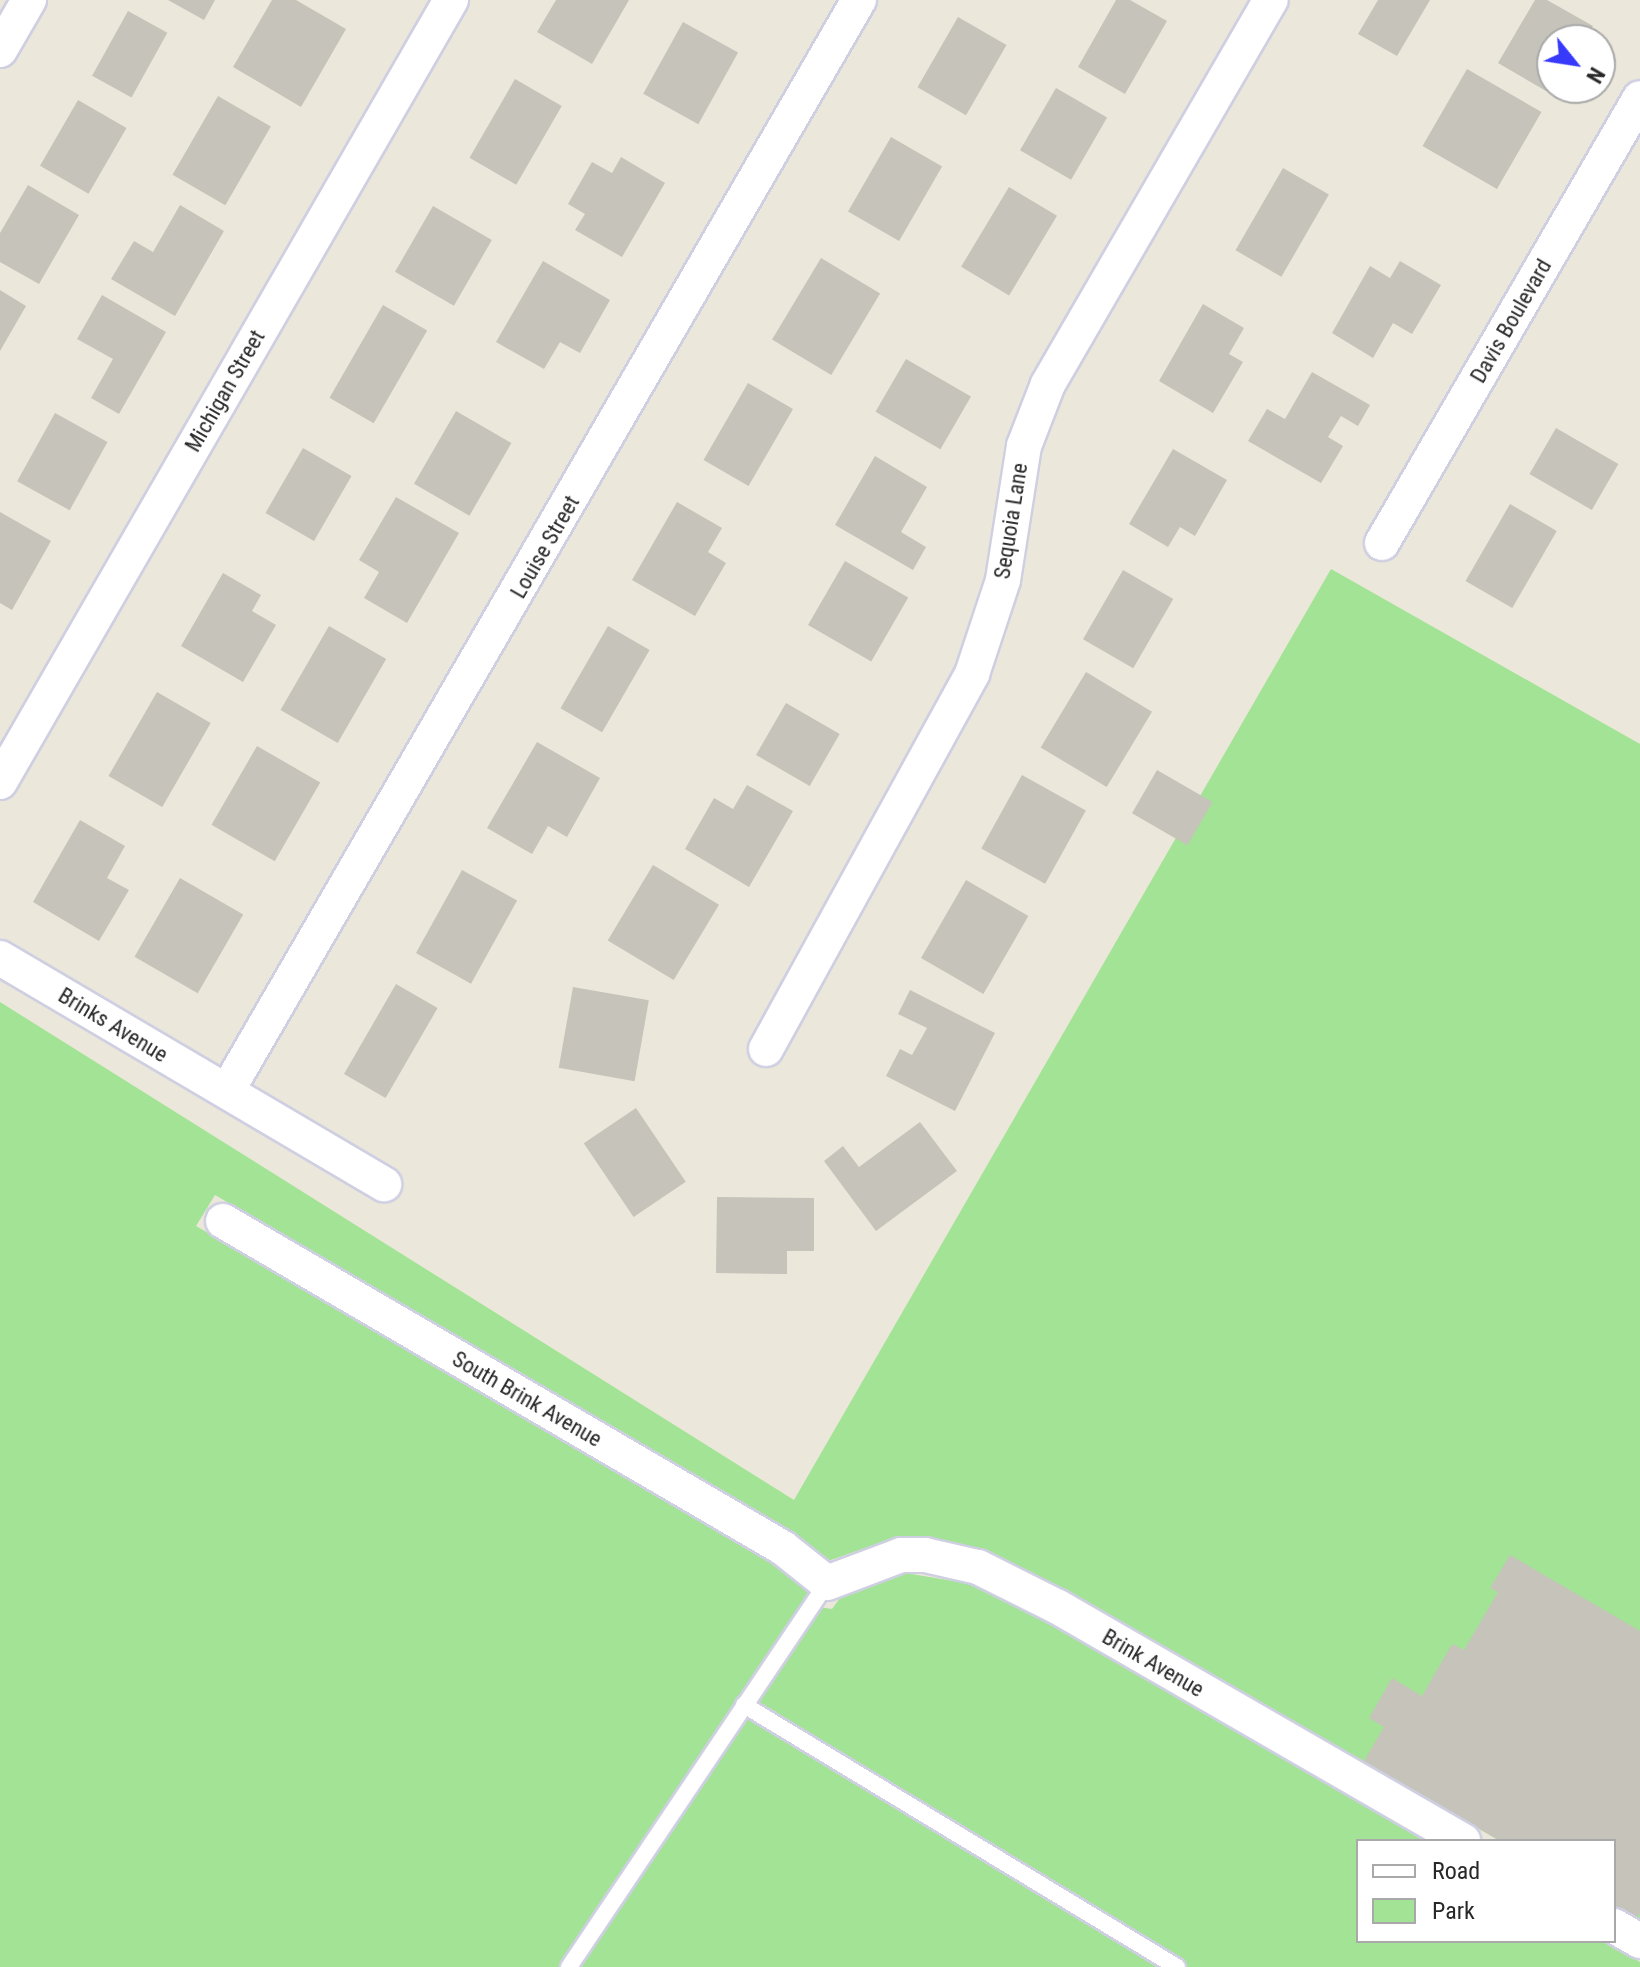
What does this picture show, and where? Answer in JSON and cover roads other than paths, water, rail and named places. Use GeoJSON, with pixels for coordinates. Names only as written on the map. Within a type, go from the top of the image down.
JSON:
{"type":"FeatureCollection","features":[{"type":"Feature","properties":{"kind":"street"},"geometry":{"type":"LineString","coordinates":[[0,50],[29,0]]}},
{"type":"Feature","properties":{"kind":"street","name":"Michigan Street"},"geometry":{"type":"LineString","coordinates":[[0,782],[451,0]]}},
{"type":"Feature","properties":{"kind":"street","name":"Louise Street"},"geometry":{"type":"LineString","coordinates":[[227,1091],[859,0]]}},
{"type":"Feature","properties":{"kind":"street","name":"Sequoia Lane"},"geometry":{"type":"LineString","coordinates":[[766,1049],[972,674],[1003,580],[1024,446],[1048,384],[1271,0]]}},
{"type":"Feature","properties":{"kind":"street","name":"Davis Boulevard"},"geometry":{"type":"LineString","coordinates":[[1382,543],[1640,98]]}},
{"type":"Feature","properties":{"kind":"street","name":"Brinks Avenue"},"geometry":{"type":"LineString","coordinates":[[0,958],[227,1091]]}},
{"type":"Feature","properties":{"kind":"street"},"geometry":{"type":"LineString","coordinates":[[227,1091],[384,1184]]}},
{"type":"Feature","properties":{"kind":"street","name":"South Brink Avenue"},"geometry":{"type":"LineString","coordinates":[[223,1221],[783,1548],[827,1583]]}},
{"type":"Feature","properties":{"kind":"street","name":"Brink Avenue"},"geometry":{"type":"LineString","coordinates":[[827,1583],[901,1555],[925,1555],[978,1567],[1058,1607],[1460,1839]]}},
{"type":"Feature","properties":{"kind":"street"},"geometry":{"type":"LineString","coordinates":[[1616,1927],[1640,1941]]}},
{"type":"Feature","properties":{"kind":"lane"},"geometry":{"type":"LineString","coordinates":[[569,1967],[827,1583]]}},
{"type":"Feature","properties":{"kind":"lane"},"geometry":{"type":"LineString","coordinates":[[744,1705],[1177,1967]]}}]}
